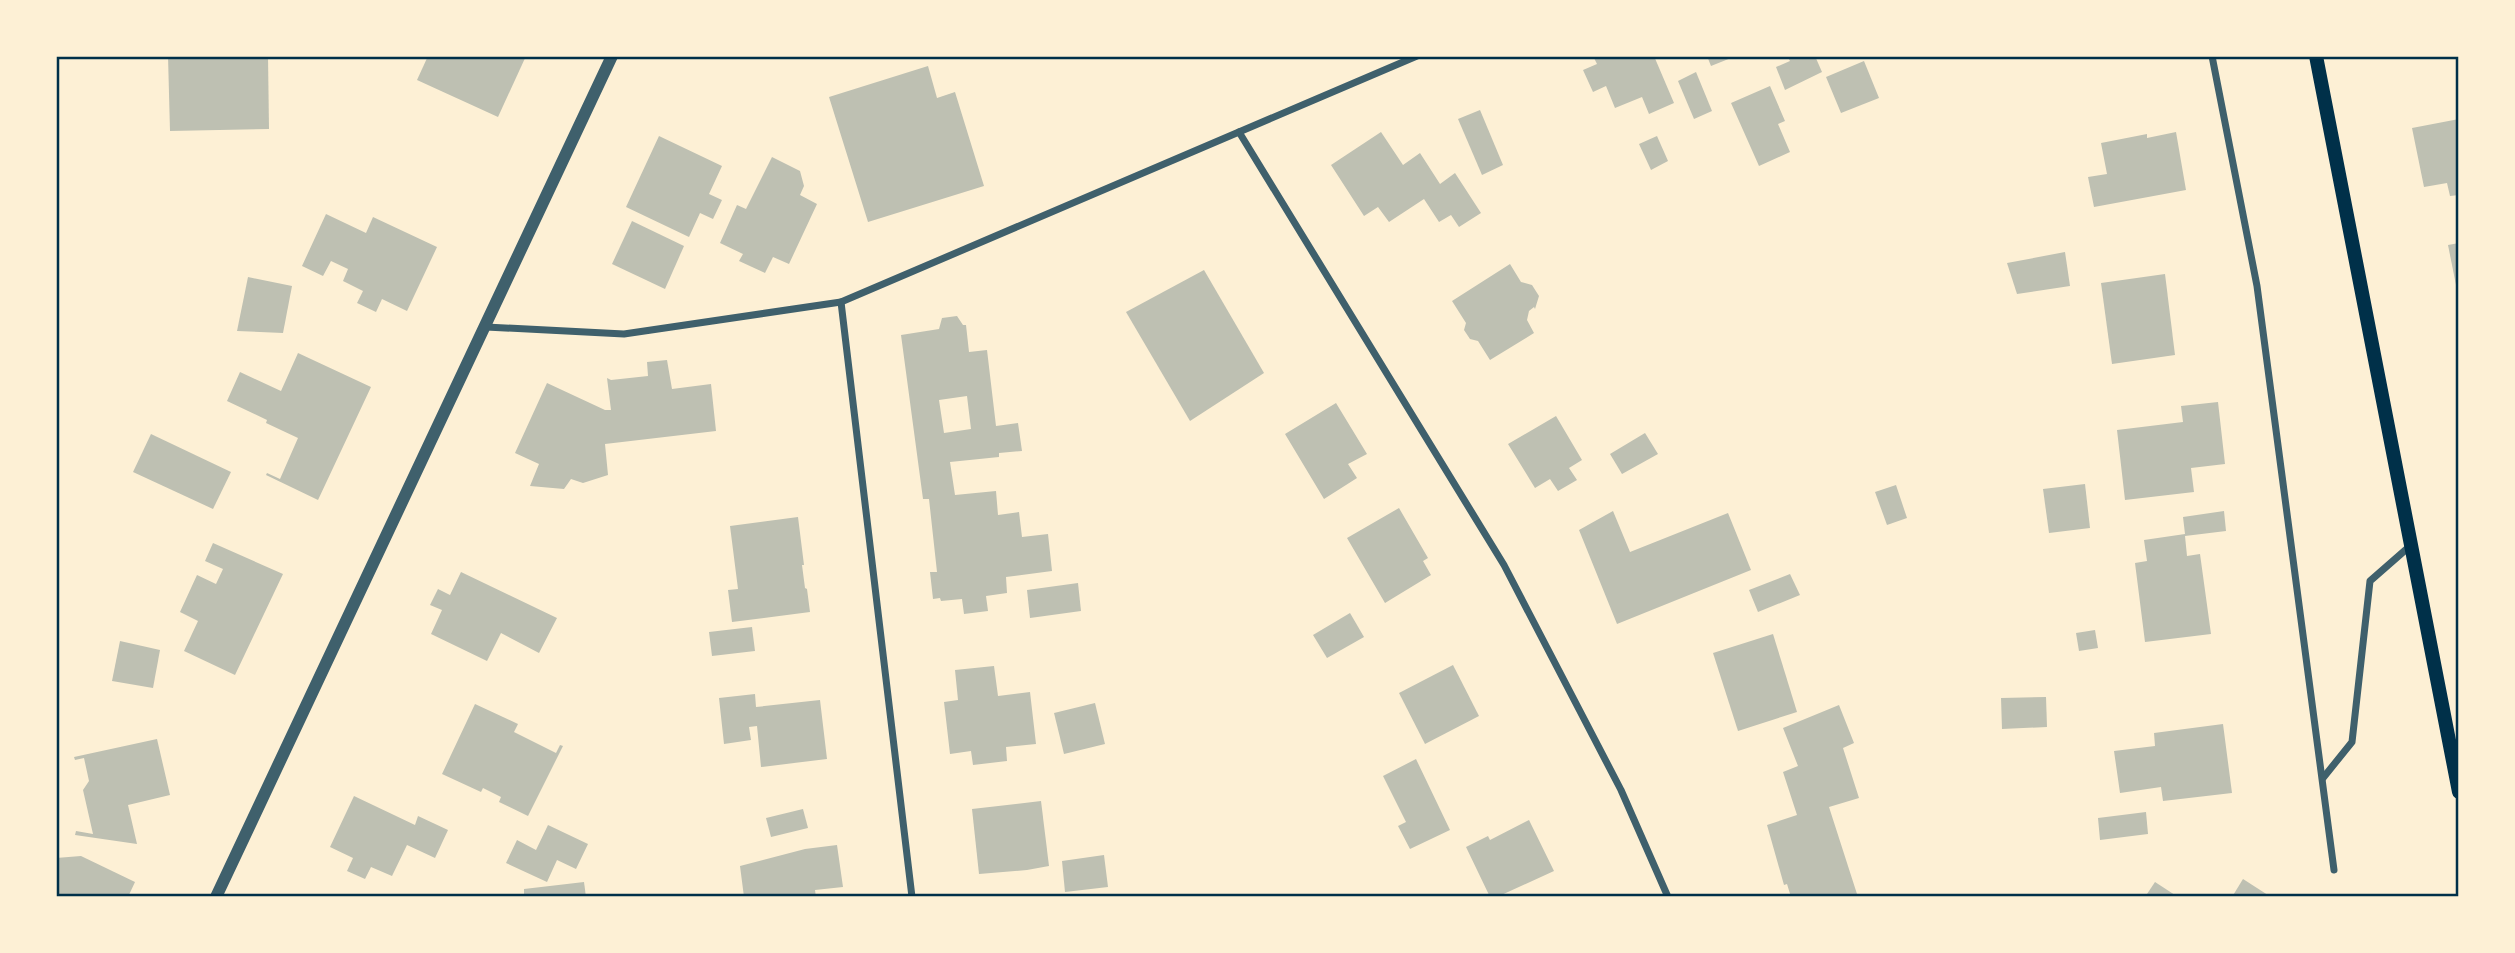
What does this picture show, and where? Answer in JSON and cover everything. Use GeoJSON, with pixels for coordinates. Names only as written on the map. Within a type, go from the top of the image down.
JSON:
{"type":"FeatureCollection","features":[{"type":"Feature","properties":{"kind":"main road"},"geometry":{"type":"LineString","coordinates":[[2316,56],[2459,792]]}},
{"type":"Feature","properties":{"kind":"street"},"geometry":{"type":"LineString","coordinates":[[216,897],[612,56]]}},
{"type":"Feature","properties":{"kind":"street"},"geometry":{"type":"LineString","coordinates":[[486,327],[624,334],[841,302],[1417,56]]}},
{"type":"Feature","properties":{"kind":"street"},"geometry":{"type":"LineString","coordinates":[[2212,56],[2257,286],[2334,870]]}},
{"type":"Feature","properties":{"kind":"street"},"geometry":{"type":"LineString","coordinates":[[1240,132],[1504,565],[1621,790],[1668,897]]}},
{"type":"Feature","properties":{"kind":"street"},"geometry":{"type":"LineString","coordinates":[[841,302],[912,897]]}},
{"type":"Feature","properties":{"kind":"street"},"geometry":{"type":"LineString","coordinates":[[2323,778],[2352,742],[2370,581],[2410,546]]}},
{"type":"Feature","properties":{"kind":"building"},"geometry":{"type":"Polygon","coordinates":[[[168,56],[268,56],[269,129],[170,131],[168,56]]]}},
{"type":"Feature","properties":{"kind":"building"},"geometry":{"type":"Polygon","coordinates":[[[428,56],[526,56],[498,117],[417,80],[428,56]]]}},
{"type":"Feature","properties":{"kind":"building"},"geometry":{"type":"Polygon","coordinates":[[[1593,56],[1654,56],[1674,103],[1649,114],[1642,97],[1615,108],[1606,86],[1593,92],[1583,70],[1597,64],[1593,56]]]}},
{"type":"Feature","properties":{"kind":"building"},"geometry":{"type":"Polygon","coordinates":[[[1707,56],[1736,56],[1711,66],[1707,56]]]}},
{"type":"Feature","properties":{"kind":"building"},"geometry":{"type":"Polygon","coordinates":[[[1787,56],[1815,56],[1822,72],[1785,90],[1776,67],[1790,61],[1787,56]]]}},
{"type":"Feature","properties":{"kind":"building"},"geometry":{"type":"Polygon","coordinates":[[[1864,61],[1879,98],[1841,113],[1826,77],[1864,61]]]}},
{"type":"Feature","properties":{"kind":"building"},"geometry":{"type":"Polygon","coordinates":[[[928,66],[937,98],[955,92],[984,186],[868,222],[829,97],[928,66]]]}},
{"type":"Feature","properties":{"kind":"building"},"geometry":{"type":"Polygon","coordinates":[[[1696,72],[1712,111],[1694,119],[1678,81],[1696,72]]]}},
{"type":"Feature","properties":{"kind":"building"},"geometry":{"type":"Polygon","coordinates":[[[1770,86],[1785,121],[1778,124],[1790,152],[1759,166],[1731,103],[1770,86]]]}},
{"type":"Feature","properties":{"kind":"building"},"geometry":{"type":"Polygon","coordinates":[[[1480,110],[1503,165],[1482,175],[1458,119],[1480,110]]]}},
{"type":"Feature","properties":{"kind":"building"},"geometry":{"type":"Polygon","coordinates":[[[2459,119],[2459,195],[2450,196],[2447,183],[2424,187],[2412,128],[2459,119]]]}},
{"type":"Feature","properties":{"kind":"building"},"geometry":{"type":"Polygon","coordinates":[[[1381,132],[1403,165],[1420,153],[1440,184],[1455,173],[1481,213],[1459,227],[1451,215],[1439,222],[1424,199],[1389,222],[1378,207],[1364,216],[1331,165],[1381,132]]]}},
{"type":"Feature","properties":{"kind":"building"},"geometry":{"type":"Polygon","coordinates":[[[2176,132],[2186,190],[2094,207],[2088,177],[2107,174],[2101,143],[2147,134],[2147,138],[2176,132]]]}},
{"type":"Feature","properties":{"kind":"building"},"geometry":{"type":"Polygon","coordinates":[[[659,136],[722,166],[709,194],[722,200],[713,219],[700,213],[689,237],[626,207],[659,136]]]}},
{"type":"Feature","properties":{"kind":"building"},"geometry":{"type":"Polygon","coordinates":[[[1657,136],[1668,161],[1651,170],[1639,144],[1657,136]]]}},
{"type":"Feature","properties":{"kind":"building"},"geometry":{"type":"Polygon","coordinates":[[[772,157],[800,171],[804,186],[800,195],[817,204],[789,264],[773,257],[765,273],[739,261],[743,254],[720,243],[737,205],[746,209],[772,157]]]}},
{"type":"Feature","properties":{"kind":"building"},"geometry":{"type":"Polygon","coordinates":[[[326,214],[366,233],[373,217],[437,247],[407,311],[382,299],[376,312],[357,303],[363,291],[343,281],[348,269],[331,261],[323,276],[302,266],[326,214]]]}},
{"type":"Feature","properties":{"kind":"building"},"geometry":{"type":"Polygon","coordinates":[[[632,221],[684,246],[665,289],[612,264],[632,221]]]}},
{"type":"Feature","properties":{"kind":"building"},"geometry":{"type":"Polygon","coordinates":[[[2459,243],[2459,294],[2458,295],[2448,245],[2459,243]]]}},
{"type":"Feature","properties":{"kind":"building"},"geometry":{"type":"Polygon","coordinates":[[[2065,252],[2070,286],[2017,294],[2007,263],[2065,252]]]}},
{"type":"Feature","properties":{"kind":"building"},"geometry":{"type":"Polygon","coordinates":[[[1510,264],[1521,282],[1532,285],[1539,296],[1535,309],[1534,307],[1529,311],[1527,320],[1534,333],[1490,360],[1478,341],[1470,339],[1464,330],[1466,323],[1452,301],[1510,264]]]}},
{"type":"Feature","properties":{"kind":"building"},"geometry":{"type":"Polygon","coordinates":[[[1204,270],[1264,373],[1190,421],[1126,312],[1204,270]]]}},
{"type":"Feature","properties":{"kind":"building"},"geometry":{"type":"Polygon","coordinates":[[[2165,274],[2175,355],[2112,364],[2101,283],[2165,274]]]}},
{"type":"Feature","properties":{"kind":"building"},"geometry":{"type":"Polygon","coordinates":[[[248,277],[292,286],[283,333],[237,331],[248,277]]]}},
{"type":"Feature","properties":{"kind":"building"},"geometry":{"type":"Polygon","coordinates":[[[957,316],[963,325],[966,325],[969,352],[987,350],[996,426],[1018,423],[1022,451],[999,453],[999,457],[950,462],[955,495],[996,491],[998,515],[1019,512],[1022,537],[1048,534],[1052,571],[1006,577],[1007,593],[986,596],[988,611],[964,614],[962,599],[933,599],[930,572],[937,572],[929,499],[923,499],[901,335],[939,329],[942,318],[957,316]],[[967,396],[939,400],[944,433],[971,429],[967,396]]]}},
{"type":"Feature","properties":{"kind":"building"},"geometry":{"type":"Polygon","coordinates":[[[298,353],[371,387],[318,500],[266,475],[267,473],[280,479],[298,438],[227,401],[240,372],[281,391],[298,353]]]}},
{"type":"Feature","properties":{"kind":"building"},"geometry":{"type":"Polygon","coordinates":[[[667,360],[672,389],[711,384],[716,431],[605,444],[608,475],[583,483],[571,479],[564,489],[530,486],[539,464],[515,453],[547,383],[605,410],[611,410],[607,378],[611,380],[648,376],[647,362],[667,360]]]}},
{"type":"Feature","properties":{"kind":"building"},"geometry":{"type":"Polygon","coordinates":[[[2218,402],[2225,464],[2191,468],[2194,492],[2125,500],[2117,430],[2183,422],[2181,406],[2218,402]]]}},
{"type":"Feature","properties":{"kind":"building"},"geometry":{"type":"Polygon","coordinates":[[[1336,403],[1367,454],[1348,464],[1357,478],[1324,499],[1285,434],[1336,403]]]}},
{"type":"Feature","properties":{"kind":"building"},"geometry":{"type":"Polygon","coordinates":[[[1556,416],[1582,460],[1569,468],[1577,480],[1558,491],[1550,479],[1535,488],[1508,444],[1556,416]]]}},
{"type":"Feature","properties":{"kind":"building"},"geometry":{"type":"Polygon","coordinates":[[[1645,433],[1658,454],[1622,474],[1610,454],[1645,433]]]}},
{"type":"Feature","properties":{"kind":"building"},"geometry":{"type":"Polygon","coordinates":[[[151,434],[231,472],[213,509],[133,472],[151,434]]]}},
{"type":"Feature","properties":{"kind":"building"},"geometry":{"type":"Polygon","coordinates":[[[2085,484],[2090,528],[2049,533],[2043,489],[2085,484]]]}},
{"type":"Feature","properties":{"kind":"building"},"geometry":{"type":"Polygon","coordinates":[[[1896,485],[1907,518],[1887,525],[1875,492],[1896,485]]]}},
{"type":"Feature","properties":{"kind":"building"},"geometry":{"type":"Polygon","coordinates":[[[1399,508],[1428,558],[1423,561],[1431,575],[1385,603],[1347,538],[1399,508]]]}},
{"type":"Feature","properties":{"kind":"building"},"geometry":{"type":"Polygon","coordinates":[[[1613,511],[1630,552],[1728,513],[1751,570],[1617,624],[1579,530],[1613,511]]]}},
{"type":"Feature","properties":{"kind":"building"},"geometry":{"type":"Polygon","coordinates":[[[2224,511],[2226,531],[2185,536],[2187,556],[2200,554],[2211,634],[2145,642],[2135,563],[2147,561],[2144,540],[2185,534],[2183,517],[2224,511]]]}},
{"type":"Feature","properties":{"kind":"building"},"geometry":{"type":"Polygon","coordinates":[[[798,517],[810,612],[732,622],[728,590],[738,589],[730,526],[798,517]]]}},
{"type":"Feature","properties":{"kind":"building"},"geometry":{"type":"Polygon","coordinates":[[[213,543],[283,574],[235,675],[184,651],[198,621],[180,612],[197,575],[216,584],[223,569],[205,561],[213,543]]]}},
{"type":"Feature","properties":{"kind":"building"},"geometry":{"type":"Polygon","coordinates":[[[461,572],[557,618],[539,653],[501,633],[487,661],[431,634],[442,610],[430,605],[438,589],[450,595],[461,572]]]}},
{"type":"Feature","properties":{"kind":"building"},"geometry":{"type":"Polygon","coordinates":[[[1790,574],[1800,595],[1758,612],[1749,590],[1790,574]]]}},
{"type":"Feature","properties":{"kind":"building"},"geometry":{"type":"Polygon","coordinates":[[[1078,583],[1081,611],[1030,618],[1027,590],[1078,583]]]}},
{"type":"Feature","properties":{"kind":"building"},"geometry":{"type":"Polygon","coordinates":[[[1350,613],[1364,637],[1327,658],[1313,635],[1350,613]]]}},
{"type":"Feature","properties":{"kind":"building"},"geometry":{"type":"Polygon","coordinates":[[[752,627],[755,651],[712,656],[709,632],[752,627]]]}},
{"type":"Feature","properties":{"kind":"building"},"geometry":{"type":"Polygon","coordinates":[[[2095,630],[2098,648],[2079,651],[2076,633],[2095,630]]]}},
{"type":"Feature","properties":{"kind":"building"},"geometry":{"type":"Polygon","coordinates":[[[1773,634],[1797,712],[1738,731],[1713,653],[1773,634]]]}},
{"type":"Feature","properties":{"kind":"building"},"geometry":{"type":"Polygon","coordinates":[[[120,641],[160,650],[153,688],[112,681],[120,641]]]}},
{"type":"Feature","properties":{"kind":"building"},"geometry":{"type":"Polygon","coordinates":[[[1453,665],[1479,716],[1425,744],[1399,693],[1453,665]]]}},
{"type":"Feature","properties":{"kind":"building"},"geometry":{"type":"Polygon","coordinates":[[[994,666],[998,696],[1030,692],[1036,744],[1006,747],[1007,761],[973,765],[971,751],[950,754],[944,702],[958,700],[955,670],[994,666]]]}},
{"type":"Feature","properties":{"kind":"building"},"geometry":{"type":"Polygon","coordinates":[[[755,694],[756,707],[820,700],[827,759],[761,767],[757,726],[749,727],[751,740],[724,744],[719,698],[755,694]]]}},
{"type":"Feature","properties":{"kind":"building"},"geometry":{"type":"Polygon","coordinates":[[[2046,697],[2047,727],[2002,729],[2001,698],[2046,697]]]}},
{"type":"Feature","properties":{"kind":"building"},"geometry":{"type":"Polygon","coordinates":[[[1095,703],[1105,744],[1064,754],[1054,713],[1095,703]]]}},
{"type":"Feature","properties":{"kind":"building"},"geometry":{"type":"Polygon","coordinates":[[[475,704],[518,724],[514,732],[556,753],[560,745],[563,746],[528,816],[499,802],[501,797],[483,788],[481,792],[442,774],[475,704]]]}},
{"type":"Feature","properties":{"kind":"building"},"geometry":{"type":"Polygon","coordinates":[[[1839,705],[1854,743],[1843,748],[1859,798],[1829,807],[1857,894],[1848,897],[1791,897],[1787,884],[1784,885],[1767,825],[1797,815],[1783,772],[1798,766],[1783,728],[1839,705]]]}},
{"type":"Feature","properties":{"kind":"building"},"geometry":{"type":"Polygon","coordinates":[[[2223,724],[2232,793],[2163,801],[2161,787],[2120,793],[2114,751],[2155,746],[2154,733],[2223,724]]]}},
{"type":"Feature","properties":{"kind":"building"},"geometry":{"type":"Polygon","coordinates":[[[157,739],[170,795],[128,805],[137,844],[75,835],[76,831],[93,834],[83,790],[89,781],[84,758],[75,760],[74,757],[157,739]]]}},
{"type":"Feature","properties":{"kind":"building"},"geometry":{"type":"Polygon","coordinates":[[[1416,759],[1450,830],[1410,849],[1398,826],[1406,822],[1383,776],[1416,759]]]}},
{"type":"Feature","properties":{"kind":"building"},"geometry":{"type":"Polygon","coordinates":[[[354,796],[415,825],[418,816],[448,830],[435,858],[407,845],[392,876],[371,867],[365,879],[347,871],[353,858],[330,847],[354,796]]]}},
{"type":"Feature","properties":{"kind":"building"},"geometry":{"type":"Polygon","coordinates":[[[1041,801],[1049,866],[979,874],[972,809],[1041,801]]]}},
{"type":"Feature","properties":{"kind":"building"},"geometry":{"type":"Polygon","coordinates":[[[803,809],[808,828],[771,837],[766,818],[803,809]]]}},
{"type":"Feature","properties":{"kind":"building"},"geometry":{"type":"Polygon","coordinates":[[[2146,812],[2148,834],[2100,840],[2098,818],[2146,812]]]}},
{"type":"Feature","properties":{"kind":"building"},"geometry":{"type":"Polygon","coordinates":[[[1529,820],[1554,871],[1497,897],[1490,897],[1466,847],[1488,836],[1490,840],[1529,820]]]}},
{"type":"Feature","properties":{"kind":"building"},"geometry":{"type":"Polygon","coordinates":[[[548,825],[588,844],[576,869],[557,860],[547,882],[506,863],[517,840],[536,850],[548,825]]]}},
{"type":"Feature","properties":{"kind":"building"},"geometry":{"type":"Polygon","coordinates":[[[837,845],[843,887],[815,890],[816,897],[744,897],[740,866],[805,849],[837,845]]]}},
{"type":"Feature","properties":{"kind":"building"},"geometry":{"type":"Polygon","coordinates":[[[1104,855],[1108,887],[1065,892],[1062,861],[1104,855]]]}},
{"type":"Feature","properties":{"kind":"building"},"geometry":{"type":"Polygon","coordinates":[[[81,856],[135,882],[128,897],[56,897],[56,858],[81,856]]]}},
{"type":"Feature","properties":{"kind":"building"},"geometry":{"type":"Polygon","coordinates":[[[2243,879],[2271,897],[2232,897],[2243,879]]]}},
{"type":"Feature","properties":{"kind":"building"},"geometry":{"type":"Polygon","coordinates":[[[584,882],[586,897],[524,897],[524,889],[584,882]]]}},
{"type":"Feature","properties":{"kind":"building"},"geometry":{"type":"Polygon","coordinates":[[[2155,882],[2178,897],[2145,897],[2155,882]]]}}]}
